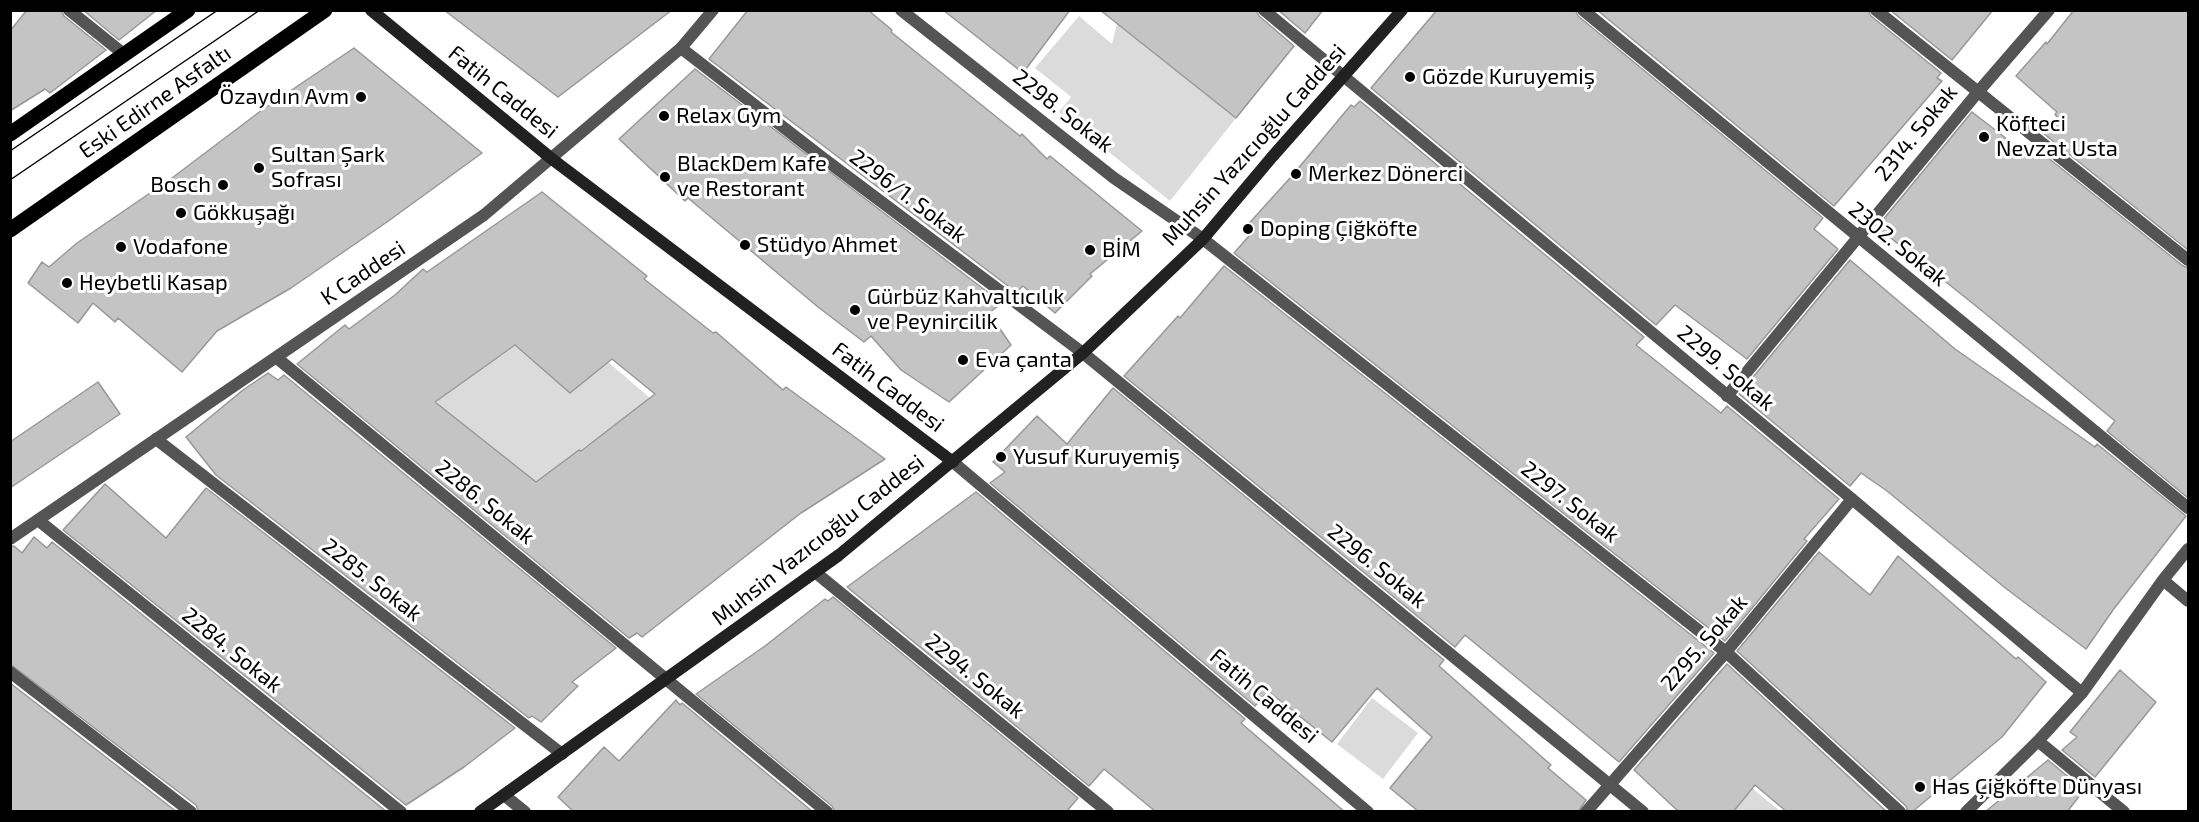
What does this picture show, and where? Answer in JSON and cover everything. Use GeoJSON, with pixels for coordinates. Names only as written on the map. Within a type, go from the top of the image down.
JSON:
{"type":"FeatureCollection","features":[{"type":"Feature","properties":{"kind":"main road"},"geometry":{"type":"LineString","coordinates":[[10,134],[188,10]]}},
{"type":"Feature","properties":{"kind":"main road","name":"Eski Edirne Asfaltı"},"geometry":{"type":"LineString","coordinates":[[10,230],[325,10]]}},
{"type":"Feature","properties":{"kind":"main road","name":"Fatih Caddesi"},"geometry":{"type":"LineString","coordinates":[[371,10],[552,159],[953,462]]}},
{"type":"Feature","properties":{"kind":"main road","name":"Muhsin Yazıcıoğlu Caddesi"},"geometry":{"type":"LineString","coordinates":[[480,812],[839,555],[1083,353],[1203,239],[1343,75],[1402,10]]}},
{"type":"Feature","properties":{"kind":"street"},"geometry":{"type":"LineString","coordinates":[[69,10],[125,55]]}},
{"type":"Feature","properties":{"kind":"street","name":"K Caddesi"},"geometry":{"type":"LineString","coordinates":[[10,539],[484,215],[681,48],[713,10]]}},
{"type":"Feature","properties":{"kind":"street","name":"2298. Sokak"},"geometry":{"type":"LineString","coordinates":[[901,10],[1114,178],[1203,239]]}},
{"type":"Feature","properties":{"kind":"street","name":"2299. Sokak"},"geometry":{"type":"LineString","coordinates":[[1264,10],[2082,693]]}},
{"type":"Feature","properties":{"kind":"street","name":"2302. Sokak"},"geometry":{"type":"LineString","coordinates":[[1583,10],[2188,508]]}},
{"type":"Feature","properties":{"kind":"street"},"geometry":{"type":"LineString","coordinates":[[1876,10],[2188,260]]}},
{"type":"Feature","properties":{"kind":"street","name":"2314. Sokak"},"geometry":{"type":"LineString","coordinates":[[1727,396],[1978,92],[2049,10]]}},
{"type":"Feature","properties":{"kind":"street","name":"2296/1. Sokak"},"geometry":{"type":"LineString","coordinates":[[681,48],[823,158],[1083,353]]}},
{"type":"Feature","properties":{"kind":"street","name":"2297. Sokak"},"geometry":{"type":"LineString","coordinates":[[1203,239],[1726,652],[1900,812]]}},
{"type":"Feature","properties":{"kind":"street","name":"2296. Sokak"},"geometry":{"type":"LineString","coordinates":[[1083,353],[1644,812]]}},
{"type":"Feature","properties":{"kind":"street","name":"2286. Sokak"},"geometry":{"type":"LineString","coordinates":[[277,357],[827,812]]}},
{"type":"Feature","properties":{"kind":"street","name":"2285. Sokak"},"geometry":{"type":"LineString","coordinates":[[156,439],[562,754]]}},
{"type":"Feature","properties":{"kind":"street","name":"Fatih Caddesi"},"geometry":{"type":"LineString","coordinates":[[953,462],[1368,812]]}},
{"type":"Feature","properties":{"kind":"street","name":"2295. Sokak"},"geometry":{"type":"LineString","coordinates":[[1586,812],[1726,652],[1852,499]]}},
{"type":"Feature","properties":{"kind":"street","name":"2284. Sokak"},"geometry":{"type":"LineString","coordinates":[[38,520],[401,812]]}},
{"type":"Feature","properties":{"kind":"street"},"geometry":{"type":"LineString","coordinates":[[1966,812],[2038,741],[2082,693],[2188,549]]}},
{"type":"Feature","properties":{"kind":"street","name":"2294. Sokak"},"geometry":{"type":"LineString","coordinates":[[815,572],[1108,812]]}},
{"type":"Feature","properties":{"kind":"street"},"geometry":{"type":"LineString","coordinates":[[2163,580],[2188,601]]}},
{"type":"Feature","properties":{"kind":"street"},"geometry":{"type":"LineString","coordinates":[[10,672],[191,812]]}},
{"type":"Feature","properties":{"kind":"street"},"geometry":{"type":"LineString","coordinates":[[2038,741],[2124,812]]}},
{"type":"Feature","properties":{"kind":"street"},"geometry":{"type":"LineString","coordinates":[[504,795],[525,812]]}},
{"type":"Feature","properties":{"kind":"shaded area"},"geometry":{"type":"Polygon","coordinates":[[[1079,16],[1112,44],[1117,24],[1236,118],[1170,201],[1059,112],[1071,97],[1035,68],[1079,16]]]}},
{"type":"Feature","properties":{"kind":"shaded area"},"geometry":{"type":"Polygon","coordinates":[[[515,346],[570,393],[608,362],[651,399],[535,483],[441,408],[436,401],[515,346]]]}},
{"type":"Feature","properties":{"kind":"shaded area"},"geometry":{"type":"Polygon","coordinates":[[[1372,698],[1418,733],[1383,779],[1337,744],[1372,698]]]}},
{"type":"Feature","properties":{"kind":"shaded area"},"geometry":{"type":"Polygon","coordinates":[[[1752,788],[1780,811],[1733,812],[1752,788]]]}},
{"type":"Feature","properties":{"kind":"building"},"geometry":{"type":"Polygon","coordinates":[[[27,10],[61,10],[64,16],[106,50],[50,93],[45,89],[10,111],[10,31],[27,10]]]}},
{"type":"Feature","properties":{"kind":"building"},"geometry":{"type":"Polygon","coordinates":[[[83,10],[157,10],[119,40],[83,10]]]}},
{"type":"Feature","properties":{"kind":"building"},"geometry":{"type":"Polygon","coordinates":[[[444,10],[672,10],[558,97],[444,10]]]}},
{"type":"Feature","properties":{"kind":"building"},"geometry":{"type":"Polygon","coordinates":[[[748,10],[868,10],[892,30],[891,32],[1020,136],[1022,134],[1047,159],[1050,156],[1142,231],[1090,274],[1092,276],[1055,313],[1023,286],[1016,292],[709,59],[748,10]]]}},
{"type":"Feature","properties":{"kind":"building"},"geometry":{"type":"Polygon","coordinates":[[[943,10],[1070,10],[1023,73],[943,10]]]}},
{"type":"Feature","properties":{"kind":"building"},"geometry":{"type":"Polygon","coordinates":[[[1100,10],[1256,10],[1259,16],[1294,46],[1236,118],[1100,10]]]}},
{"type":"Feature","properties":{"kind":"building"},"geometry":{"type":"Polygon","coordinates":[[[1278,10],[1323,10],[1305,33],[1278,10]]]}},
{"type":"Feature","properties":{"kind":"building"},"geometry":{"type":"Polygon","coordinates":[[[1437,10],[1575,10],[1578,16],[1823,218],[1814,229],[1838,249],[1747,359],[1675,305],[1656,325],[1371,88],[1437,10]]]}},
{"type":"Feature","properties":{"kind":"building"},"geometry":{"type":"Polygon","coordinates":[[[1597,10],[1868,10],[1871,16],[1941,73],[1937,78],[1942,81],[1834,206],[1597,10]]]}},
{"type":"Feature","properties":{"kind":"building"},"geometry":{"type":"Polygon","coordinates":[[[1890,10],[1993,10],[1952,60],[1890,10]]]}},
{"type":"Feature","properties":{"kind":"building"},"geometry":{"type":"Polygon","coordinates":[[[2074,10],[2188,10],[2188,250],[2043,133],[2057,117],[2055,114],[2057,112],[2016,76],[2046,42],[2047,44],[2074,10]]]}},
{"type":"Feature","properties":{"kind":"building"},"geometry":{"type":"Polygon","coordinates":[[[354,48],[482,153],[291,288],[217,331],[182,372],[118,318],[115,322],[93,303],[78,323],[28,283],[42,262],[49,267],[77,243],[172,178],[262,110],[354,48]]]}},
{"type":"Feature","properties":{"kind":"building"},"geometry":{"type":"Polygon","coordinates":[[[695,69],[1002,303],[989,313],[1011,345],[949,402],[901,370],[871,336],[864,342],[818,307],[688,198],[685,201],[619,139],[695,69]]]}},
{"type":"Feature","properties":{"kind":"building"},"geometry":{"type":"Polygon","coordinates":[[[1360,101],[1644,337],[1636,345],[1721,413],[1727,406],[1839,499],[1804,539],[1807,541],[1725,641],[1234,253],[1249,236],[1243,230],[1351,105],[1354,107],[1360,101]]]}},
{"type":"Feature","properties":{"kind":"building"},"geometry":{"type":"Polygon","coordinates":[[[1972,112],[2025,153],[2032,145],[2188,268],[2188,498],[2107,431],[2115,421],[1877,227],[1972,112]]]}},
{"type":"Feature","properties":{"kind":"building"},"geometry":{"type":"Polygon","coordinates":[[[542,192],[647,276],[644,279],[713,333],[716,332],[783,390],[786,387],[885,459],[801,513],[642,637],[637,633],[629,638],[297,364],[345,325],[349,329],[395,295],[423,269],[427,272],[542,192]],[[515,345],[435,402],[536,482],[579,450],[581,451],[655,394],[612,359],[570,393],[515,345]]]}},
{"type":"Feature","properties":{"kind":"building"},"geometry":{"type":"Polygon","coordinates":[[[1850,260],[1955,349],[2095,447],[2097,444],[2186,516],[2113,610],[2086,649],[2004,587],[1887,491],[1861,473],[1850,486],[1739,394],[1850,260]]]}},
{"type":"Feature","properties":{"kind":"building"},"geometry":{"type":"Polygon","coordinates":[[[1224,266],[1714,653],[1619,762],[1465,635],[1455,647],[1124,376],[1178,316],[1180,318],[1224,266]]]}},
{"type":"Feature","properties":{"kind":"building"},"geometry":{"type":"Polygon","coordinates":[[[268,373],[278,380],[284,375],[616,648],[572,682],[578,686],[541,722],[532,716],[529,718],[216,475],[186,437],[243,390],[268,373]]]}},
{"type":"Feature","properties":{"kind":"building"},"geometry":{"type":"Polygon","coordinates":[[[98,382],[120,414],[10,488],[10,442],[98,382]]]}},
{"type":"Feature","properties":{"kind":"building"},"geometry":{"type":"Polygon","coordinates":[[[1113,388],[1444,660],[1439,666],[1551,765],[1548,768],[1586,800],[1578,812],[1419,812],[1390,788],[1432,737],[1377,688],[1332,742],[1268,691],[1255,706],[990,483],[1005,472],[993,462],[1037,416],[1067,444],[1113,388]]]}},
{"type":"Feature","properties":{"kind":"building"},"geometry":{"type":"Polygon","coordinates":[[[105,484],[166,538],[206,488],[515,728],[464,767],[406,805],[63,530],[105,484]]]}},
{"type":"Feature","properties":{"kind":"building"},"geometry":{"type":"Polygon","coordinates":[[[976,492],[1245,719],[1241,723],[1345,812],[1156,812],[1104,769],[1089,786],[847,587],[976,492]]]}},
{"type":"Feature","properties":{"kind":"building"},"geometry":{"type":"Polygon","coordinates":[[[34,537],[47,548],[52,542],[387,812],[199,812],[196,805],[10,664],[10,547],[14,546],[22,553],[34,537]]]}},
{"type":"Feature","properties":{"kind":"building"},"geometry":{"type":"Polygon","coordinates":[[[1819,552],[1870,595],[1898,556],[2016,659],[2018,657],[2046,682],[2002,737],[1912,812],[1908,812],[1906,806],[1737,651],[1819,552]]]}},
{"type":"Feature","properties":{"kind":"building"},"geometry":{"type":"Polygon","coordinates":[[[833,597],[1078,798],[1066,812],[835,812],[832,806],[696,694],[765,646],[825,599],[828,601],[833,597]]]}},
{"type":"Feature","properties":{"kind":"building"},"geometry":{"type":"Polygon","coordinates":[[[1727,664],[1887,812],[1787,812],[1755,785],[1733,812],[1679,812],[1634,770],[1727,664]]]}},
{"type":"Feature","properties":{"kind":"building"},"geometry":{"type":"Polygon","coordinates":[[[2120,670],[2156,702],[2095,777],[2062,750],[2077,737],[2070,732],[2120,670]]]}},
{"type":"Feature","properties":{"kind":"building"},"geometry":{"type":"Polygon","coordinates":[[[10,683],[177,812],[10,812],[10,683]]]}},
{"type":"Feature","properties":{"kind":"building"},"geometry":{"type":"Polygon","coordinates":[[[676,700],[813,812],[574,812],[558,797],[604,747],[619,761],[676,700]]]}},
{"type":"Feature","properties":{"kind":"building"},"geometry":{"type":"Polygon","coordinates":[[[2048,760],[2084,790],[2067,812],[1985,812],[2048,760]]]}},
{"type":"Feature","properties":{"kind":"tram line"},"geometry":{"type":"LineString","coordinates":[[10,151],[218,10]]}},
{"type":"Feature","properties":{"kind":"tram line"},"geometry":{"type":"LineString","coordinates":[[10,180],[260,10]]}},
{"type":"Feature","properties":{"kind":"place","name":"Gözde Kuruyemiş"},"geometry":{"type":"Point","coordinates":[1410,77]}},
{"type":"Feature","properties":{"kind":"place","name":"Özaydın Avm"},"geometry":{"type":"Point","coordinates":[361,97]}},
{"type":"Feature","properties":{"kind":"place","name":"Relax Gym"},"geometry":{"type":"Point","coordinates":[664,116]}},
{"type":"Feature","properties":{"kind":"place","name":"Köfteci Nevzat Usta"},"geometry":{"type":"Point","coordinates":[1984,137]}},
{"type":"Feature","properties":{"kind":"place","name":"Sultan Şark Sofrası"},"geometry":{"type":"Point","coordinates":[259,168]}},
{"type":"Feature","properties":{"kind":"place","name":"Merkez Dönerci"},"geometry":{"type":"Point","coordinates":[1296,174]}},
{"type":"Feature","properties":{"kind":"place","name":"BlackDem Kafe ve Restorant"},"geometry":{"type":"Point","coordinates":[665,177]}},
{"type":"Feature","properties":{"kind":"place","name":"Bosch"},"geometry":{"type":"Point","coordinates":[223,185]}},
{"type":"Feature","properties":{"kind":"place","name":"Gökkuşağı"},"geometry":{"type":"Point","coordinates":[181,213]}},
{"type":"Feature","properties":{"kind":"place","name":"Doping Çiğköfte"},"geometry":{"type":"Point","coordinates":[1248,229]}},
{"type":"Feature","properties":{"kind":"place","name":"Stüdyo Ahmet"},"geometry":{"type":"Point","coordinates":[745,245]}},
{"type":"Feature","properties":{"kind":"place","name":"Vodafone"},"geometry":{"type":"Point","coordinates":[121,247]}},
{"type":"Feature","properties":{"kind":"place","name":"BİM"},"geometry":{"type":"Point","coordinates":[1090,250]}},
{"type":"Feature","properties":{"kind":"place","name":"Heybetli Kasap"},"geometry":{"type":"Point","coordinates":[67,283]}},
{"type":"Feature","properties":{"kind":"place","name":"Gürbüz Kahvaltıcılık ve Peynircilik"},"geometry":{"type":"Point","coordinates":[855,310]}},
{"type":"Feature","properties":{"kind":"place","name":"Eva çanta"},"geometry":{"type":"Point","coordinates":[963,360]}},
{"type":"Feature","properties":{"kind":"place","name":"Yusuf Kuruyemiş"},"geometry":{"type":"Point","coordinates":[1001,457]}},
{"type":"Feature","properties":{"kind":"place","name":"Has Çiğköfte Dünyası"},"geometry":{"type":"Point","coordinates":[1920,787]}}]}
